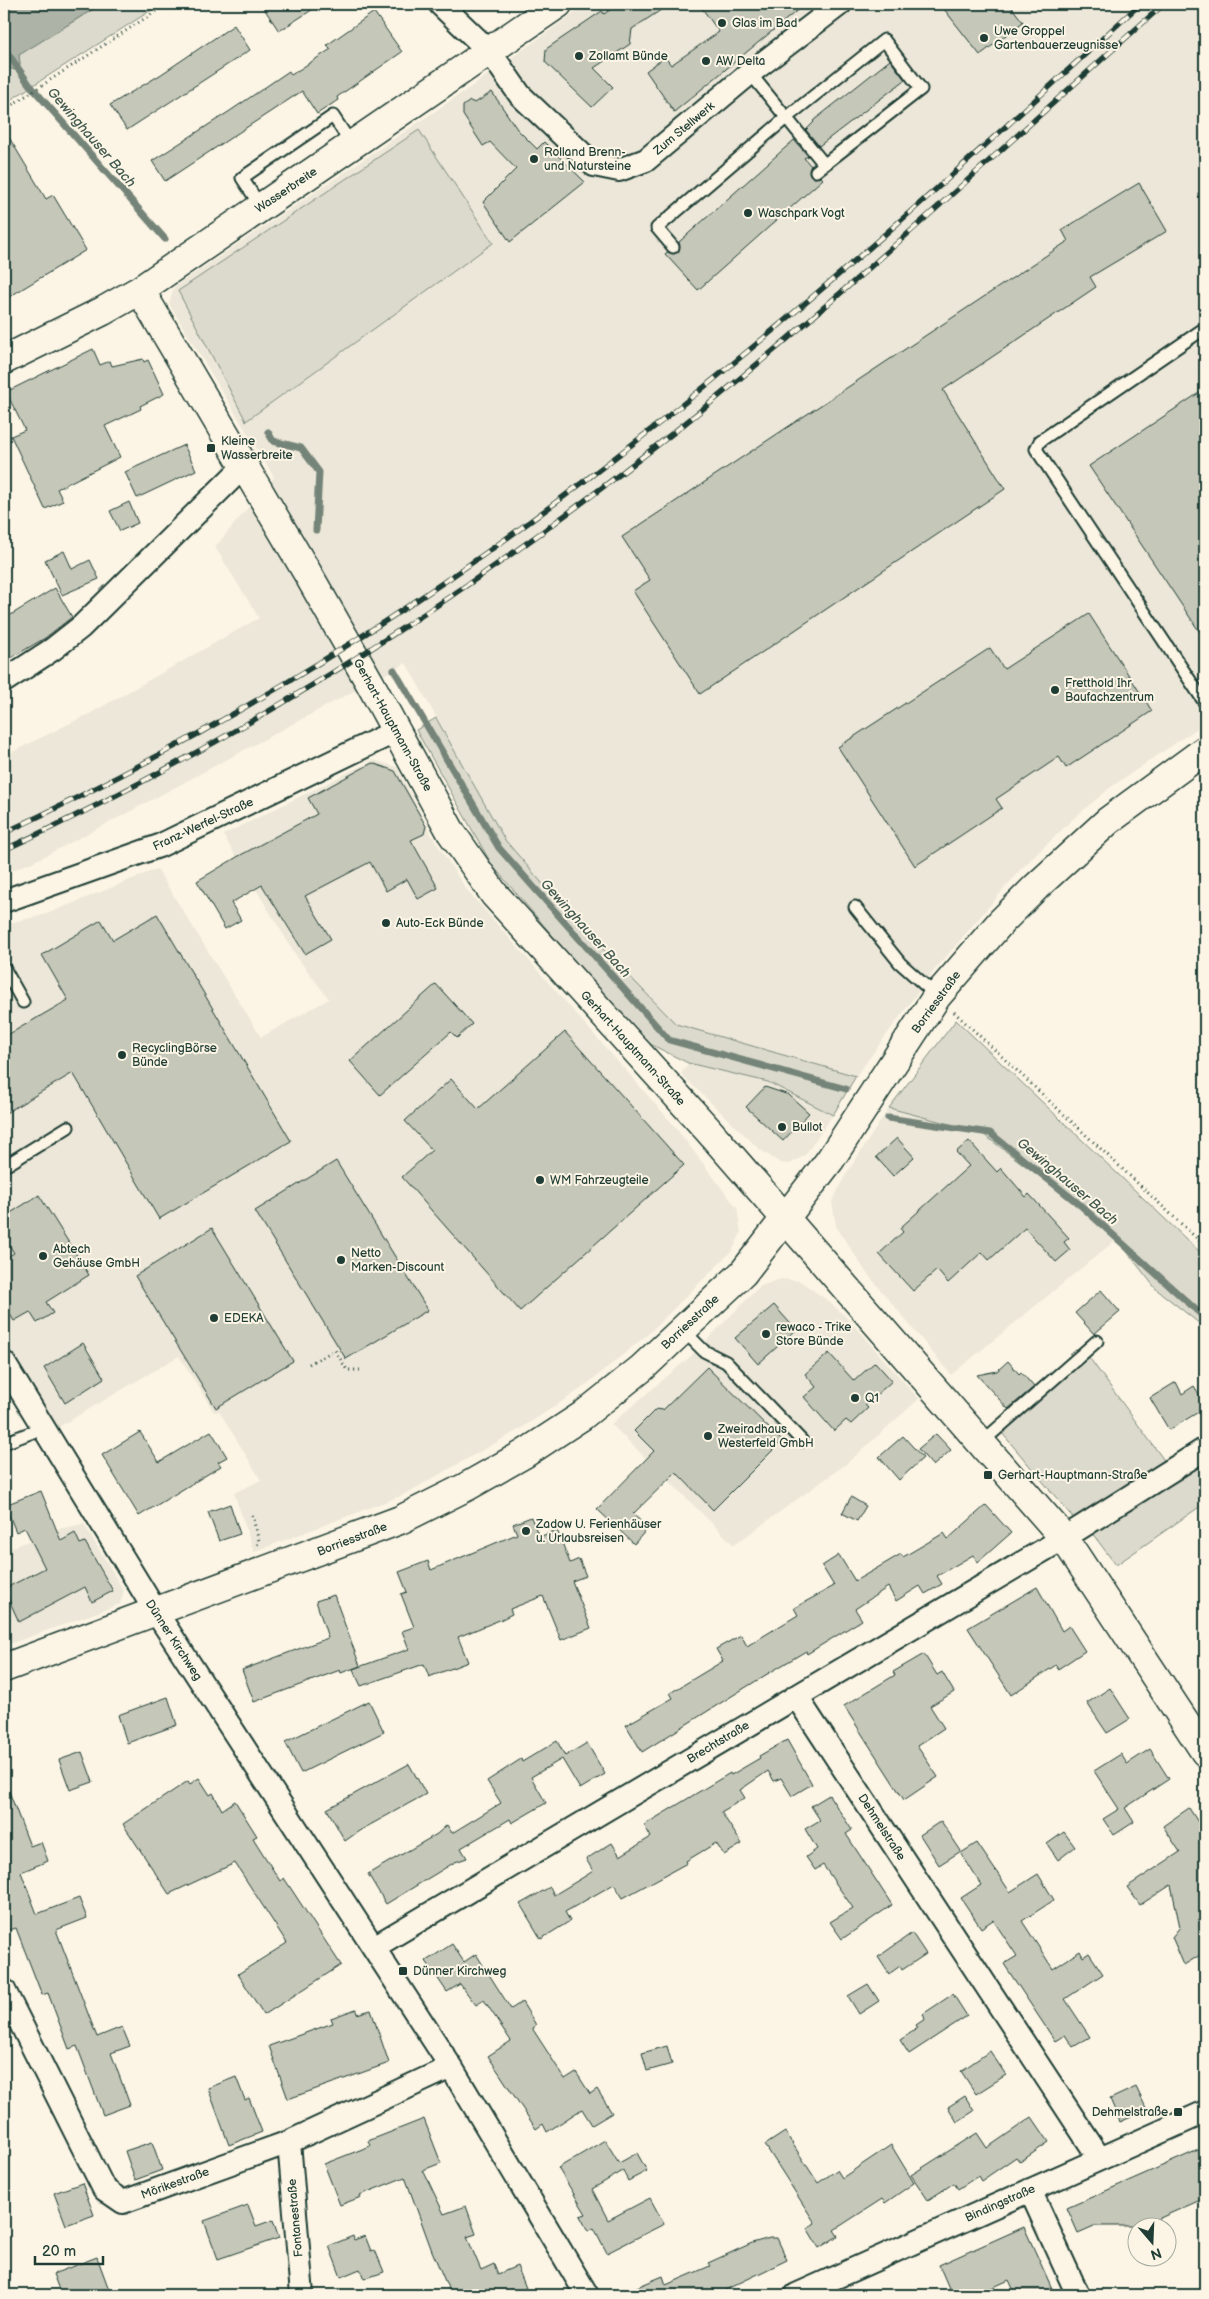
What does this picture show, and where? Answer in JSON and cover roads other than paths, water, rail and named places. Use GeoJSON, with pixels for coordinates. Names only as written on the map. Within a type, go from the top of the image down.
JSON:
{"type":"FeatureCollection","features":[{"type":"Feature","properties":{"kind":"main road","name":"Wasserbreite"},"geometry":{"type":"LineString","coordinates":[[4,360],[103,311],[140,290],[558,4]]}},
{"type":"Feature","properties":{"kind":"main road","name":"Gerhart-Hauptmann-Straße"},"geometry":{"type":"LineString","coordinates":[[140,290],[308,574],[451,832],[494,894],[786,1219],[1064,1538],[1205,1752]]}},
{"type":"Feature","properties":{"kind":"main road","name":"Borriesstraße"},"geometry":{"type":"LineString","coordinates":[[4,1668],[260,1574],[400,1520],[466,1487],[524,1454],[582,1416],[642,1368],[743,1273],[830,1160],[937,996],[1001,922],[1072,853],[1147,791],[1205,750]]}},
{"type":"Feature","properties":{"kind":"street","name":"Zum Stellwerk"},"geometry":{"type":"LineString","coordinates":[[440,4],[490,52],[520,95],[594,165],[619,170],[646,160],[750,73],[840,4]]}},
{"type":"Feature","properties":{"kind":"street"},"geometry":{"type":"LineString","coordinates":[[4,681],[53,649],[81,627],[244,466]]}},
{"type":"Feature","properties":{"kind":"street","name":"Franz-Werfel-Straße"},"geometry":{"type":"LineString","coordinates":[[4,901],[159,846],[396,731]]}},
{"type":"Feature","properties":{"kind":"street","name":"Dünner Kirchweg"},"geometry":{"type":"LineString","coordinates":[[4,1363],[156,1612],[451,2067],[587,2295]]}},
{"type":"Feature","properties":{"kind":"street","name":"Brechtstraße"},"geometry":{"type":"LineString","coordinates":[[374,1947],[1064,1538],[1205,1449]]}},
{"type":"Feature","properties":{"kind":"street","name":"Dehmelstraße"},"geometry":{"type":"LineString","coordinates":[[796,1696],[1100,2159]]}},
{"type":"Feature","properties":{"kind":"street","name":"Mörikestraße"},"geometry":{"type":"LineString","coordinates":[[4,1990],[104,2189],[123,2202],[289,2142],[451,2067]]}},
{"type":"Feature","properties":{"kind":"street","name":"Bindingstraße"},"geometry":{"type":"LineString","coordinates":[[796,2295],[819,2291],[1030,2190],[1205,2112]]}},
{"type":"Feature","properties":{"kind":"street","name":"Fontanestraße"},"geometry":{"type":"LineString","coordinates":[[289,2142],[302,2295]]}},
{"type":"Feature","properties":{"kind":"street"},"geometry":{"type":"LineString","coordinates":[[1030,2190],[1078,2295]]}},
{"type":"Feature","properties":{"kind":"lane"},"geometry":{"type":"LineString","coordinates":[[673,247],[657,228],[786,118],[884,40],[921,89],[820,168],[786,118],[750,73]]}},
{"type":"Feature","properties":{"kind":"lane"},"geometry":{"type":"LineString","coordinates":[[1205,328],[1040,440],[1036,449],[1202,690],[1205,703]]}},
{"type":"Feature","properties":{"kind":"lane"},"geometry":{"type":"LineString","coordinates":[[855,906],[900,963],[937,996]]}},
{"type":"Feature","properties":{"kind":"lane"},"geometry":{"type":"LineString","coordinates":[[4,968],[23,1002]]}},
{"type":"Feature","properties":{"kind":"lane"},"geometry":{"type":"LineString","coordinates":[[4,1164],[8,1164],[68,1127]]}},
{"type":"Feature","properties":{"kind":"lane"},"geometry":{"type":"LineString","coordinates":[[683,1330],[704,1352],[726,1362],[802,1441]]}},
{"type":"Feature","properties":{"kind":"lane"},"geometry":{"type":"LineString","coordinates":[[981,1443],[1097,1340]]}},
{"type":"Feature","properties":{"kind":"lane"},"geometry":{"type":"LineString","coordinates":[[4,1443],[43,1428]]}},
{"type":"Feature","properties":{"kind":"waterway","name":"Gewinghauser Bach"},"geometry":{"type":"LineString","coordinates":[[4,48],[29,84],[165,239]]}},
{"type":"Feature","properties":{"kind":"waterway","name":"Gewinghauser Bach"},"geometry":{"type":"LineString","coordinates":[[268,432],[273,441],[301,448],[319,472],[316,530]]}},
{"type":"Feature","properties":{"kind":"waterway","name":"Gewinghauser Bach"},"geometry":{"type":"LineString","coordinates":[[394,670],[499,848],[669,1040],[846,1089]]}},
{"type":"Feature","properties":{"kind":"waterway","name":"Gewinghauser Bach"},"geometry":{"type":"LineString","coordinates":[[888,1118],[990,1133],[1079,1204],[1205,1318]]}},
{"type":"Feature","properties":{"kind":"railway"},"geometry":{"type":"LineString","coordinates":[[4,833],[81,796],[233,714],[380,624],[452,577],[522,527],[591,476],[733,364],[1007,126],[1140,4]]}},
{"type":"Feature","properties":{"kind":"railway"},"geometry":{"type":"LineString","coordinates":[[4,850],[93,807],[266,713],[434,608],[595,493],[673,433],[799,329],[1164,4]]}},
{"type":"Feature","properties":{"kind":"place","name":"Glas im Bad"},"geometry":{"type":"Point","coordinates":[722,23]}},
{"type":"Feature","properties":{"kind":"place","name":"Uwe Groppel Gartenbauerzeugnisse"},"geometry":{"type":"Point","coordinates":[984,38]}},
{"type":"Feature","properties":{"kind":"place","name":"Zollamt Bünde"},"geometry":{"type":"Point","coordinates":[579,56]}},
{"type":"Feature","properties":{"kind":"place","name":"AW Delta"},"geometry":{"type":"Point","coordinates":[706,61]}},
{"type":"Feature","properties":{"kind":"place","name":"Rolland Brenn- und Natursteine"},"geometry":{"type":"Point","coordinates":[534,159]}},
{"type":"Feature","properties":{"kind":"place","name":"Waschpark Vogt"},"geometry":{"type":"Point","coordinates":[748,213]}},
{"type":"Feature","properties":{"kind":"place","name":"Kleine Wasserbreite"},"geometry":{"type":"Point","coordinates":[211,448]}},
{"type":"Feature","properties":{"kind":"place","name":"Fretthold Ihr Baufachzentrum"},"geometry":{"type":"Point","coordinates":[1055,690]}},
{"type":"Feature","properties":{"kind":"place","name":"Auto-Eck Bünde"},"geometry":{"type":"Point","coordinates":[386,923]}},
{"type":"Feature","properties":{"kind":"place","name":"RecyclingBörse Bünde"},"geometry":{"type":"Point","coordinates":[122,1055]}},
{"type":"Feature","properties":{"kind":"place","name":"Bullot"},"geometry":{"type":"Point","coordinates":[782,1127]}},
{"type":"Feature","properties":{"kind":"place","name":"WM Fahrzeugteile"},"geometry":{"type":"Point","coordinates":[540,1180]}},
{"type":"Feature","properties":{"kind":"place","name":"Abtech Gehäuse GmbH"},"geometry":{"type":"Point","coordinates":[43,1256]}},
{"type":"Feature","properties":{"kind":"place","name":"Netto Marken-Discount"},"geometry":{"type":"Point","coordinates":[341,1260]}},
{"type":"Feature","properties":{"kind":"place","name":"EDEKA"},"geometry":{"type":"Point","coordinates":[214,1318]}},
{"type":"Feature","properties":{"kind":"place","name":"rewaco - Trike Store Bünde"},"geometry":{"type":"Point","coordinates":[766,1334]}},
{"type":"Feature","properties":{"kind":"place","name":"Q1"},"geometry":{"type":"Point","coordinates":[855,1398]}},
{"type":"Feature","properties":{"kind":"place","name":"Zweiradhaus Westerfeld GmbH"},"geometry":{"type":"Point","coordinates":[708,1436]}},
{"type":"Feature","properties":{"kind":"place","name":"Gerhart-Hauptmann-Straße"},"geometry":{"type":"Point","coordinates":[988,1475]}},
{"type":"Feature","properties":{"kind":"place","name":"Zadow U. Ferienhäuser u. Urlaubsreisen"},"geometry":{"type":"Point","coordinates":[526,1531]}},
{"type":"Feature","properties":{"kind":"place","name":"Dünner Kirchweg"},"geometry":{"type":"Point","coordinates":[403,1971]}},
{"type":"Feature","properties":{"kind":"place","name":"Dehmelstraße"},"geometry":{"type":"Point","coordinates":[1178,2112]}}]}
